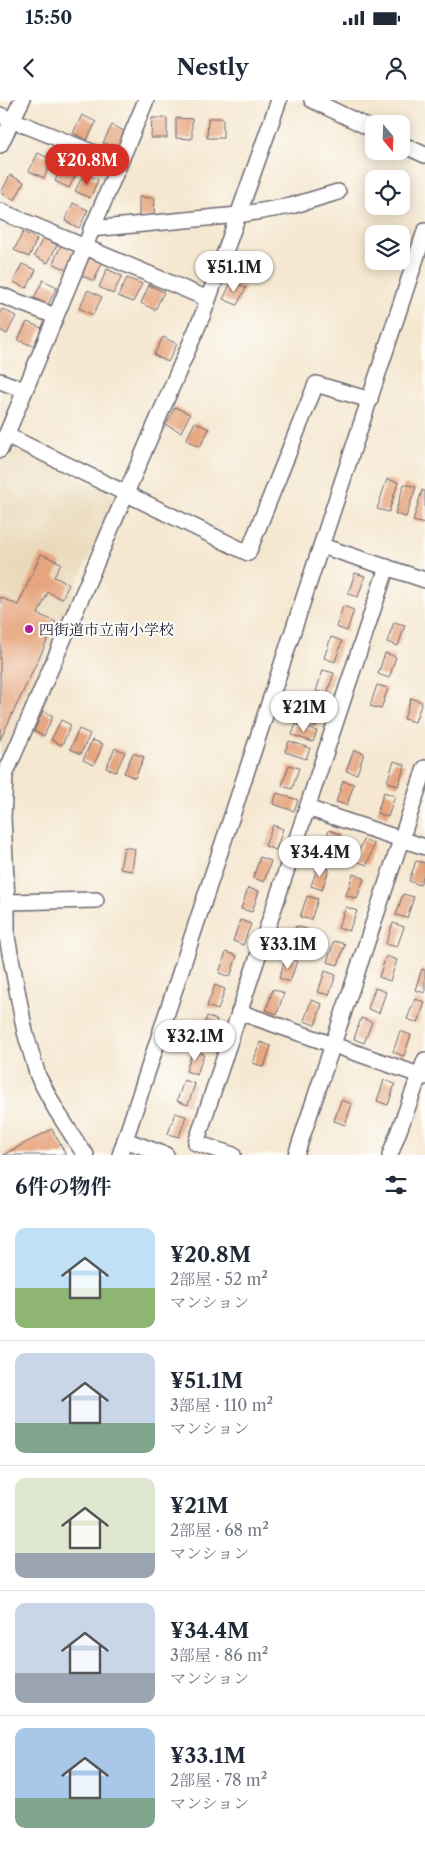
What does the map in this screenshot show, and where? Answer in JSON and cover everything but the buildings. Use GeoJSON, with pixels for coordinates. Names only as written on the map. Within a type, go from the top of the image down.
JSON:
{"type":"FeatureCollection","features":[{"type":"Feature","properties":{"kind":"street"},"geometry":{"type":"LineString","coordinates":[[0,145],[6,117],[22,100]]}},
{"type":"Feature","properties":{"kind":"street"},"geometry":{"type":"LineString","coordinates":[[0,450],[146,100]]}},
{"type":"Feature","properties":{"kind":"street"},"geometry":{"type":"LineString","coordinates":[[86,1155],[56,1110],[38,1076],[25,1032],[7,937],[3,818],[4,775],[208,299],[278,100]]}},
{"type":"Feature","properties":{"kind":"street"},"geometry":{"type":"LineString","coordinates":[[312,100],[365,126]]}},
{"type":"Feature","properties":{"kind":"street"},"geometry":{"type":"LineString","coordinates":[[6,117],[119,163]]}},
{"type":"Feature","properties":{"kind":"street"},"geometry":{"type":"LineString","coordinates":[[410,148],[425,155]]}},
{"type":"Feature","properties":{"kind":"street"},"geometry":{"type":"LineString","coordinates":[[91,229],[238,215],[291,206],[338,192]]}},
{"type":"Feature","properties":{"kind":"street"},"geometry":{"type":"LineString","coordinates":[[0,211],[208,299]]}},
{"type":"Feature","properties":{"kind":"street"},"geometry":{"type":"LineString","coordinates":[[166,1155],[122,1148],[425,231]]}},
{"type":"Feature","properties":{"kind":"street"},"geometry":{"type":"LineString","coordinates":[[0,295],[55,316]]}},
{"type":"Feature","properties":{"kind":"street"},"geometry":{"type":"LineString","coordinates":[[0,381],[24,390]]}},
{"type":"Feature","properties":{"kind":"street"},"geometry":{"type":"LineString","coordinates":[[6,435],[248,553],[316,384],[370,400]]}},
{"type":"Feature","properties":{"kind":"street"},"geometry":{"type":"LineString","coordinates":[[322,546],[425,580]]}},
{"type":"Feature","properties":{"kind":"street"},"geometry":{"type":"LineString","coordinates":[[232,1155],[196,1143],[387,567]]}},
{"type":"Feature","properties":{"kind":"street"},"geometry":{"type":"LineString","coordinates":[[296,1155],[425,768]]}},
{"type":"Feature","properties":{"kind":"street"},"geometry":{"type":"LineString","coordinates":[[307,808],[425,846]]}},
{"type":"Feature","properties":{"kind":"street"},"geometry":{"type":"LineString","coordinates":[[7,902],[96,900]]}},
{"type":"Feature","properties":{"kind":"street"},"geometry":{"type":"LineString","coordinates":[[239,1012],[422,1076]]}},
{"type":"Feature","properties":{"kind":"street"},"geometry":{"type":"LineString","coordinates":[[390,1155],[422,1076],[425,1060]]}},
{"type":"Feature","properties":{"kind":"shaded area","name":"四街道市立南小学校"},"geometry":{"type":"Polygon","coordinates":[[[8,444],[115,495],[0,763],[0,463],[8,444]]]}},
{"type":"Feature","properties":{"kind":"place","name":"四街道市立南小学校"},"geometry":{"type":"Point","coordinates":[29,629]}}]}
